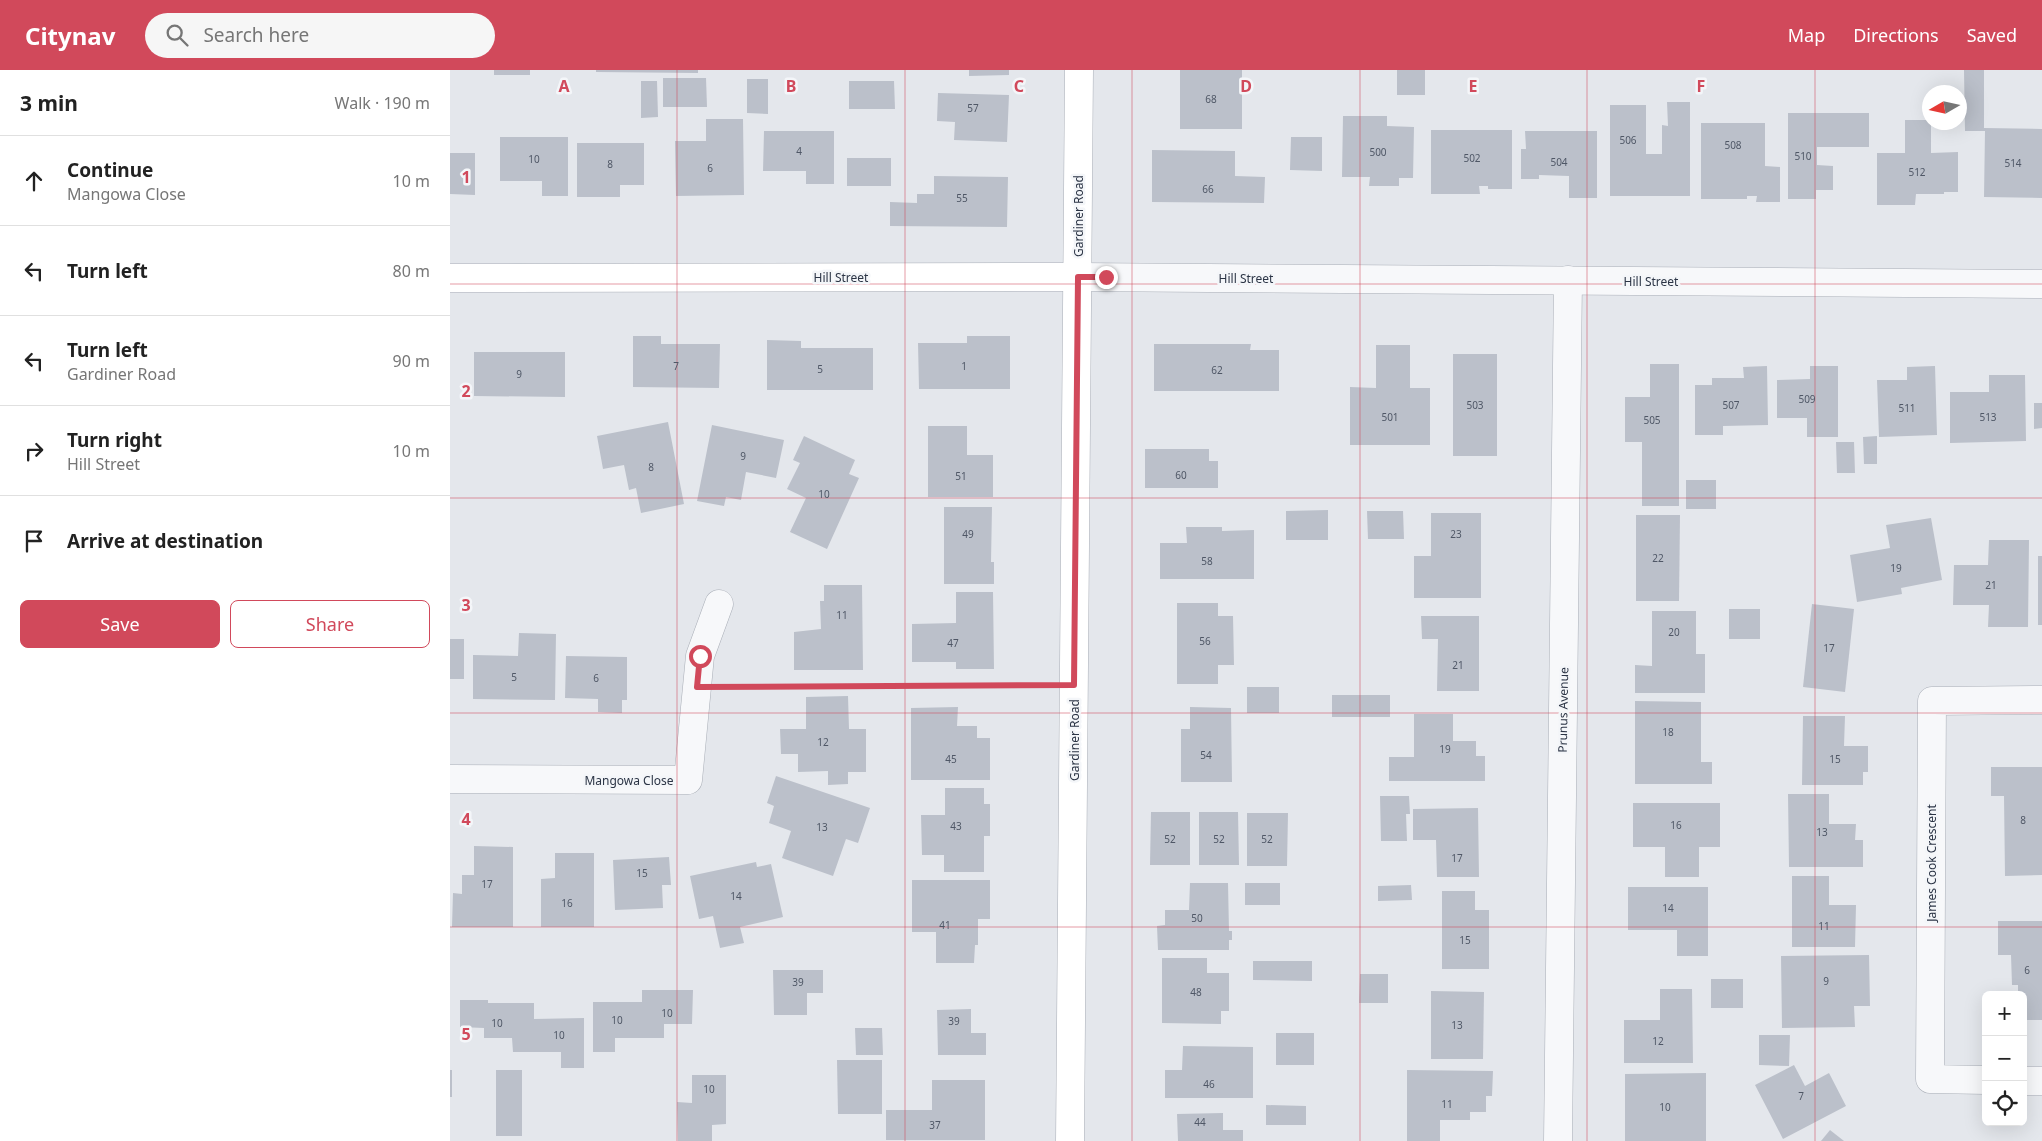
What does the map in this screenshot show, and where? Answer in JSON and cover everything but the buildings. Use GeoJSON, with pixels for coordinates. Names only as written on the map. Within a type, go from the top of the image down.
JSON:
{"type":"FeatureCollection","features":[{"type":"Feature","properties":{"kind":"street","name":"Gardiner Road"},"geometry":{"type":"LineString","coordinates":[[1070,1141],[1079,70]]}},
{"type":"Feature","properties":{"kind":"street","name":"Hill Street"},"geometry":{"type":"LineString","coordinates":[[450,278],[1078,277],[2042,284]]}},
{"type":"Feature","properties":{"kind":"street","name":"Prunus Avenue"},"geometry":{"type":"LineString","coordinates":[[1558,1141],[1568,280]]}},
{"type":"Feature","properties":{"kind":"street","name":"Mangowa Close"},"geometry":{"type":"LineString","coordinates":[[450,779],[688,780],[700,656],[719,604]]}},
{"type":"Feature","properties":{"kind":"street","name":"James Cook Crescent"},"geometry":{"type":"LineString","coordinates":[[1982,1080],[1930,1080],[1932,701],[2042,700]]}},
{"type":"Feature","properties":{"kind":"street"},"geometry":{"type":"LineString","coordinates":[[2027,1080],[2042,1081]]}},
{"type":"Feature","properties":{"kind":"path"},"geometry":{"type":"LineString","coordinates":[[697,687],[1074,685]]}},
{"type":"Feature","properties":{"kind":"route"},"geometry":{"type":"LineString","coordinates":[[700,656],[697,687],[1074,685],[1078,277],[1106,277]]}}]}
